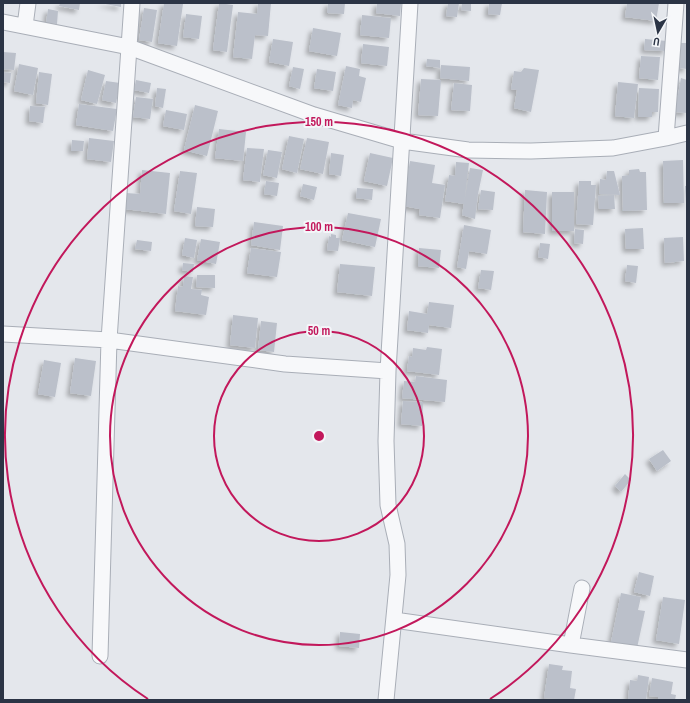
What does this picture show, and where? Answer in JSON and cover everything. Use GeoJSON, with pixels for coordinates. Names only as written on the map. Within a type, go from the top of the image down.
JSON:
{"type":"FeatureCollection","features":[{"type":"Feature","properties":{"kind":"street"},"geometry":{"type":"LineString","coordinates":[[25,26],[28,3]]}},
{"type":"Feature","properties":{"kind":"street"},"geometry":{"type":"LineString","coordinates":[[100,656],[109,340],[132,3]]}},
{"type":"Feature","properties":{"kind":"street"},"geometry":{"type":"LineString","coordinates":[[386,700],[398,575],[397,544],[388,505],[386,441],[388,371],[410,3]]}},
{"type":"Feature","properties":{"kind":"street"},"geometry":{"type":"LineString","coordinates":[[666,138],[676,3]]}},
{"type":"Feature","properties":{"kind":"street"},"geometry":{"type":"LineString","coordinates":[[3,22],[129,48],[314,115],[402,141],[468,150],[532,151],[613,148],[687,133]]}},
{"type":"Feature","properties":{"kind":"street"},"geometry":{"type":"LineString","coordinates":[[3,334],[109,340],[285,364],[388,371]]}},
{"type":"Feature","properties":{"kind":"street"},"geometry":{"type":"LineString","coordinates":[[571,645],[582,588]]}},
{"type":"Feature","properties":{"kind":"street"},"geometry":{"type":"LineString","coordinates":[[394,620],[687,660]]}},
{"type":"Feature","properties":{"kind":"building"},"geometry":{"type":"Polygon","coordinates":[[[60,3],[80,3],[79,10],[59,6],[60,3]]]}},
{"type":"Feature","properties":{"kind":"building"},"geometry":{"type":"Polygon","coordinates":[[[100,3],[121,3],[121,7],[100,3]]]}},
{"type":"Feature","properties":{"kind":"building"},"geometry":{"type":"Polygon","coordinates":[[[164,3],[183,4],[177,46],[158,43],[164,3]]]}},
{"type":"Feature","properties":{"kind":"building"},"geometry":{"type":"Polygon","coordinates":[[[219,3],[233,5],[227,52],[213,50],[219,3]]]}},
{"type":"Feature","properties":{"kind":"building"},"geometry":{"type":"Polygon","coordinates":[[[258,3],[271,3],[268,36],[255,35],[252,59],[233,57],[238,12],[257,14],[258,3]]]}},
{"type":"Feature","properties":{"kind":"building"},"geometry":{"type":"Polygon","coordinates":[[[328,3],[345,3],[344,14],[327,13],[328,3]]]}},
{"type":"Feature","properties":{"kind":"building"},"geometry":{"type":"Polygon","coordinates":[[[377,3],[401,4],[400,16],[376,13],[377,3]]]}},
{"type":"Feature","properties":{"kind":"building"},"geometry":{"type":"Polygon","coordinates":[[[448,3],[459,3],[457,17],[446,16],[448,3]]]}},
{"type":"Feature","properties":{"kind":"building"},"geometry":{"type":"Polygon","coordinates":[[[462,3],[471,3],[471,11],[461,10],[462,3]]]}},
{"type":"Feature","properties":{"kind":"building"},"geometry":{"type":"Polygon","coordinates":[[[489,3],[502,3],[500,15],[488,14],[489,3]]]}},
{"type":"Feature","properties":{"kind":"building"},"geometry":{"type":"Polygon","coordinates":[[[627,3],[659,3],[656,21],[625,17],[627,3]]]}},
{"type":"Feature","properties":{"kind":"building"},"geometry":{"type":"Polygon","coordinates":[[[144,8],[157,10],[152,42],[139,40],[144,8]]]}},
{"type":"Feature","properties":{"kind":"building"},"geometry":{"type":"Polygon","coordinates":[[[48,9],[58,11],[57,24],[46,23],[48,9]]]}},
{"type":"Feature","properties":{"kind":"building"},"geometry":{"type":"Polygon","coordinates":[[[186,14],[202,16],[199,39],[183,37],[186,14]]]}},
{"type":"Feature","properties":{"kind":"building"},"geometry":{"type":"Polygon","coordinates":[[[362,15],[391,18],[389,38],[360,35],[362,15]]]}},
{"type":"Feature","properties":{"kind":"building"},"geometry":{"type":"Polygon","coordinates":[[[313,28],[341,33],[337,56],[309,51],[313,28]]]}},
{"type":"Feature","properties":{"kind":"building"},"geometry":{"type":"Polygon","coordinates":[[[273,39],[293,42],[289,66],[269,62],[273,39]]]}},
{"type":"Feature","properties":{"kind":"building"},"geometry":{"type":"Polygon","coordinates":[[[645,39],[667,41],[666,51],[644,50],[645,39]]]}},
{"type":"Feature","properties":{"kind":"building"},"geometry":{"type":"Polygon","coordinates":[[[681,43],[687,43],[687,69],[680,68],[681,43]]]}},
{"type":"Feature","properties":{"kind":"building"},"geometry":{"type":"Polygon","coordinates":[[[363,44],[389,47],[387,66],[361,63],[363,44]]]}},
{"type":"Feature","properties":{"kind":"building"},"geometry":{"type":"Polygon","coordinates":[[[3,52],[16,53],[14,70],[3,69],[3,52]]]}},
{"type":"Feature","properties":{"kind":"building"},"geometry":{"type":"Polygon","coordinates":[[[641,56],[660,57],[658,80],[639,78],[641,56]]]}},
{"type":"Feature","properties":{"kind":"building"},"geometry":{"type":"Polygon","coordinates":[[[427,59],[440,60],[440,68],[426,66],[427,59]]]}},
{"type":"Feature","properties":{"kind":"building"},"geometry":{"type":"Polygon","coordinates":[[[19,64],[38,68],[33,95],[14,91],[19,64]]]}},
{"type":"Feature","properties":{"kind":"building"},"geometry":{"type":"Polygon","coordinates":[[[441,65],[470,67],[469,81],[440,78],[441,65]]]}},
{"type":"Feature","properties":{"kind":"building"},"geometry":{"type":"Polygon","coordinates":[[[346,66],[360,69],[359,76],[366,78],[361,102],[353,100],[352,108],[338,105],[346,66]]]}},
{"type":"Feature","properties":{"kind":"building"},"geometry":{"type":"Polygon","coordinates":[[[293,67],[304,69],[300,89],[289,86],[293,67]]]}},
{"type":"Feature","properties":{"kind":"building"},"geometry":{"type":"Polygon","coordinates":[[[524,68],[539,70],[531,112],[514,108],[517,90],[511,89],[514,71],[521,72],[524,68]]]}},
{"type":"Feature","properties":{"kind":"building"},"geometry":{"type":"Polygon","coordinates":[[[317,69],[336,72],[333,91],[314,88],[317,69]]]}},
{"type":"Feature","properties":{"kind":"building"},"geometry":{"type":"Polygon","coordinates":[[[88,70],[105,75],[97,104],[81,100],[88,70]]]}},
{"type":"Feature","properties":{"kind":"building"},"geometry":{"type":"Polygon","coordinates":[[[3,72],[11,73],[10,83],[3,82],[3,72]]]}},
{"type":"Feature","properties":{"kind":"building"},"geometry":{"type":"Polygon","coordinates":[[[39,72],[52,74],[48,105],[36,103],[39,72]]]}},
{"type":"Feature","properties":{"kind":"building"},"geometry":{"type":"Polygon","coordinates":[[[681,78],[687,80],[687,113],[675,112],[681,78]]]}},
{"type":"Feature","properties":{"kind":"building"},"geometry":{"type":"Polygon","coordinates":[[[421,79],[441,80],[438,116],[418,115],[421,79]]]}},
{"type":"Feature","properties":{"kind":"building"},"geometry":{"type":"Polygon","coordinates":[[[136,80],[151,83],[149,93],[134,90],[136,80]]]}},
{"type":"Feature","properties":{"kind":"building"},"geometry":{"type":"Polygon","coordinates":[[[106,81],[120,83],[116,103],[102,100],[106,81]]]}},
{"type":"Feature","properties":{"kind":"building"},"geometry":{"type":"Polygon","coordinates":[[[618,82],[638,84],[634,118],[615,116],[618,82]]]}},
{"type":"Feature","properties":{"kind":"building"},"geometry":{"type":"Polygon","coordinates":[[[454,83],[472,85],[470,111],[451,110],[454,83]]]}},
{"type":"Feature","properties":{"kind":"building"},"geometry":{"type":"Polygon","coordinates":[[[157,88],[166,89],[163,108],[155,106],[157,88]]]}},
{"type":"Feature","properties":{"kind":"building"},"geometry":{"type":"Polygon","coordinates":[[[639,88],[659,89],[658,112],[652,112],[652,117],[638,117],[639,88]]]}},
{"type":"Feature","properties":{"kind":"building"},"geometry":{"type":"Polygon","coordinates":[[[136,97],[153,99],[150,119],[133,117],[136,97]]]}},
{"type":"Feature","properties":{"kind":"building"},"geometry":{"type":"Polygon","coordinates":[[[79,104],[117,109],[113,131],[76,125],[79,104]]]}},
{"type":"Feature","properties":{"kind":"building"},"geometry":{"type":"Polygon","coordinates":[[[195,105],[218,111],[207,156],[184,150],[195,105]]]}},
{"type":"Feature","properties":{"kind":"building"},"geometry":{"type":"Polygon","coordinates":[[[30,106],[45,107],[43,123],[29,121],[30,106]]]}},
{"type":"Feature","properties":{"kind":"building"},"geometry":{"type":"Polygon","coordinates":[[[166,110],[187,114],[184,130],[163,126],[166,110]]]}},
{"type":"Feature","properties":{"kind":"building"},"geometry":{"type":"Polygon","coordinates":[[[219,129],[246,132],[243,161],[215,158],[219,129]]]}},
{"type":"Feature","properties":{"kind":"building"},"geometry":{"type":"Polygon","coordinates":[[[289,136],[304,139],[297,173],[282,169],[289,136]]]}},
{"type":"Feature","properties":{"kind":"building"},"geometry":{"type":"Polygon","coordinates":[[[89,138],[114,141],[111,162],[87,159],[89,138]]]}},
{"type":"Feature","properties":{"kind":"building"},"geometry":{"type":"Polygon","coordinates":[[[307,138],[329,142],[323,174],[300,169],[307,138]]]}},
{"type":"Feature","properties":{"kind":"building"},"geometry":{"type":"Polygon","coordinates":[[[72,140],[84,141],[83,151],[71,151],[72,140]]]}},
{"type":"Feature","properties":{"kind":"building"},"geometry":{"type":"Polygon","coordinates":[[[247,148],[264,149],[260,182],[243,180],[247,148]]]}},
{"type":"Feature","properties":{"kind":"building"},"geometry":{"type":"Polygon","coordinates":[[[268,150],[282,152],[277,178],[263,175],[268,150]]]}},
{"type":"Feature","properties":{"kind":"building"},"geometry":{"type":"Polygon","coordinates":[[[331,153],[344,155],[341,176],[329,174],[331,153]]]}},
{"type":"Feature","properties":{"kind":"building"},"geometry":{"type":"Polygon","coordinates":[[[370,153],[393,158],[387,186],[364,181],[370,153]]]}},
{"type":"Feature","properties":{"kind":"building"},"geometry":{"type":"Polygon","coordinates":[[[683,160],[684,203],[664,203],[663,161],[683,160]]]}},
{"type":"Feature","properties":{"kind":"building"},"geometry":{"type":"Polygon","coordinates":[[[410,161],[435,165],[432,183],[445,185],[440,218],[419,215],[420,209],[403,206],[410,161]]]}},
{"type":"Feature","properties":{"kind":"building"},"geometry":{"type":"Polygon","coordinates":[[[456,162],[469,163],[464,204],[445,201],[449,175],[455,176],[456,162]]]}},
{"type":"Feature","properties":{"kind":"building"},"geometry":{"type":"Polygon","coordinates":[[[470,168],[483,170],[475,219],[462,215],[470,168]]]}},
{"type":"Feature","properties":{"kind":"building"},"geometry":{"type":"Polygon","coordinates":[[[639,169],[640,172],[646,172],[647,210],[623,211],[622,176],[629,175],[629,170],[639,169]]]}},
{"type":"Feature","properties":{"kind":"building"},"geometry":{"type":"Polygon","coordinates":[[[142,170],[170,173],[166,214],[124,209],[126,193],[140,194],[142,170]]]}},
{"type":"Feature","properties":{"kind":"building"},"geometry":{"type":"Polygon","coordinates":[[[180,171],[197,173],[191,214],[174,211],[180,171]]]}},
{"type":"Feature","properties":{"kind":"building"},"geometry":{"type":"Polygon","coordinates":[[[607,171],[614,171],[620,195],[599,194],[600,179],[606,180],[607,171]]]}},
{"type":"Feature","properties":{"kind":"building"},"geometry":{"type":"Polygon","coordinates":[[[266,181],[279,183],[277,196],[264,194],[266,181]]]}},
{"type":"Feature","properties":{"kind":"building"},"geometry":{"type":"Polygon","coordinates":[[[579,181],[591,181],[591,185],[596,185],[593,225],[576,224],[579,181]]]}},
{"type":"Feature","properties":{"kind":"building"},"geometry":{"type":"Polygon","coordinates":[[[303,184],[317,187],[314,200],[300,196],[303,184]]]}},
{"type":"Feature","properties":{"kind":"building"},"geometry":{"type":"Polygon","coordinates":[[[685,186],[687,186],[687,204],[686,204],[685,186]]]}},
{"type":"Feature","properties":{"kind":"building"},"geometry":{"type":"Polygon","coordinates":[[[357,188],[373,189],[372,200],[356,198],[357,188]]]}},
{"type":"Feature","properties":{"kind":"building"},"geometry":{"type":"Polygon","coordinates":[[[481,190],[495,192],[493,210],[478,209],[481,190]]]}},
{"type":"Feature","properties":{"kind":"building"},"geometry":{"type":"Polygon","coordinates":[[[525,190],[547,192],[545,234],[523,232],[525,190]]]}},
{"type":"Feature","properties":{"kind":"building"},"geometry":{"type":"Polygon","coordinates":[[[552,192],[574,192],[574,231],[552,231],[552,192]]]}},
{"type":"Feature","properties":{"kind":"building"},"geometry":{"type":"Polygon","coordinates":[[[614,195],[615,209],[599,209],[598,196],[614,195]]]}},
{"type":"Feature","properties":{"kind":"building"},"geometry":{"type":"Polygon","coordinates":[[[197,207],[215,209],[213,227],[195,226],[197,207]]]}},
{"type":"Feature","properties":{"kind":"building"},"geometry":{"type":"Polygon","coordinates":[[[348,213],[381,219],[375,247],[342,240],[348,213]]]}},
{"type":"Feature","properties":{"kind":"building"},"geometry":{"type":"Polygon","coordinates":[[[254,222],[283,226],[280,250],[251,245],[254,222]]]}},
{"type":"Feature","properties":{"kind":"building"},"geometry":{"type":"Polygon","coordinates":[[[464,225],[491,230],[487,254],[469,251],[466,269],[457,267],[464,225]]]}},
{"type":"Feature","properties":{"kind":"building"},"geometry":{"type":"Polygon","coordinates":[[[643,228],[644,249],[626,249],[625,229],[643,228]]]}},
{"type":"Feature","properties":{"kind":"building"},"geometry":{"type":"Polygon","coordinates":[[[575,229],[584,230],[583,244],[574,243],[575,229]]]}},
{"type":"Feature","properties":{"kind":"building"},"geometry":{"type":"Polygon","coordinates":[[[331,234],[336,235],[336,238],[340,238],[338,251],[327,250],[329,236],[331,237],[331,234]]]}},
{"type":"Feature","properties":{"kind":"building"},"geometry":{"type":"Polygon","coordinates":[[[683,237],[684,261],[665,263],[664,238],[683,237]]]}},
{"type":"Feature","properties":{"kind":"building"},"geometry":{"type":"Polygon","coordinates":[[[185,238],[197,240],[194,258],[182,255],[185,238]]]}},
{"type":"Feature","properties":{"kind":"building"},"geometry":{"type":"Polygon","coordinates":[[[201,239],[220,242],[216,264],[197,260],[201,239]]]}},
{"type":"Feature","properties":{"kind":"building"},"geometry":{"type":"Polygon","coordinates":[[[137,240],[152,242],[151,251],[135,249],[137,240]]]}},
{"type":"Feature","properties":{"kind":"building"},"geometry":{"type":"Polygon","coordinates":[[[540,243],[550,244],[548,259],[538,257],[540,243]]]}},
{"type":"Feature","properties":{"kind":"building"},"geometry":{"type":"Polygon","coordinates":[[[251,248],[281,252],[277,277],[247,273],[251,248]]]}},
{"type":"Feature","properties":{"kind":"building"},"geometry":{"type":"Polygon","coordinates":[[[419,248],[441,250],[439,268],[418,266],[419,248]]]}},
{"type":"Feature","properties":{"kind":"building"},"geometry":{"type":"Polygon","coordinates":[[[183,263],[194,264],[193,272],[182,270],[183,263]]]}},
{"type":"Feature","properties":{"kind":"building"},"geometry":{"type":"Polygon","coordinates":[[[340,264],[375,267],[372,296],[337,292],[340,264]]]}},
{"type":"Feature","properties":{"kind":"building"},"geometry":{"type":"Polygon","coordinates":[[[627,265],[638,266],[636,283],[625,281],[627,265]]]}},
{"type":"Feature","properties":{"kind":"building"},"geometry":{"type":"Polygon","coordinates":[[[481,270],[494,271],[491,290],[478,288],[481,270]]]}},
{"type":"Feature","properties":{"kind":"building"},"geometry":{"type":"Polygon","coordinates":[[[197,275],[215,275],[215,288],[196,287],[197,275]]]}},
{"type":"Feature","properties":{"kind":"building"},"geometry":{"type":"Polygon","coordinates":[[[184,276],[193,277],[191,289],[202,290],[201,295],[209,297],[206,315],[175,311],[178,286],[183,287],[184,276]]]}},
{"type":"Feature","properties":{"kind":"building"},"geometry":{"type":"Polygon","coordinates":[[[429,302],[454,305],[451,328],[429,325],[428,333],[407,330],[409,311],[427,314],[429,302]]]}},
{"type":"Feature","properties":{"kind":"building"},"geometry":{"type":"Polygon","coordinates":[[[233,315],[258,318],[255,348],[230,345],[233,315]]]}},
{"type":"Feature","properties":{"kind":"building"},"geometry":{"type":"Polygon","coordinates":[[[261,321],[277,323],[274,352],[258,350],[261,321]]]}},
{"type":"Feature","properties":{"kind":"building"},"geometry":{"type":"Polygon","coordinates":[[[427,347],[442,349],[439,375],[407,371],[409,356],[412,357],[413,348],[426,350],[427,347]]]}},
{"type":"Feature","properties":{"kind":"building"},"geometry":{"type":"Polygon","coordinates":[[[75,358],[96,361],[91,396],[70,393],[75,358]]]}},
{"type":"Feature","properties":{"kind":"building"},"geometry":{"type":"Polygon","coordinates":[[[44,360],[61,363],[55,397],[38,394],[44,360]]]}},
{"type":"Feature","properties":{"kind":"building"},"geometry":{"type":"Polygon","coordinates":[[[416,376],[447,380],[445,402],[402,398],[404,381],[415,382],[416,376]]]}},
{"type":"Feature","properties":{"kind":"building"},"geometry":{"type":"Polygon","coordinates":[[[403,401],[423,402],[422,426],[401,424],[403,401]]]}},
{"type":"Feature","properties":{"kind":"building"},"geometry":{"type":"Polygon","coordinates":[[[663,450],[671,461],[657,471],[649,459],[663,450]]]}},
{"type":"Feature","properties":{"kind":"building"},"geometry":{"type":"Polygon","coordinates":[[[625,474],[631,480],[621,492],[615,486],[625,474]]]}},
{"type":"Feature","properties":{"kind":"building"},"geometry":{"type":"Polygon","coordinates":[[[639,572],[654,576],[650,596],[634,592],[639,572]]]}},
{"type":"Feature","properties":{"kind":"building"},"geometry":{"type":"Polygon","coordinates":[[[621,593],[641,597],[638,610],[645,611],[637,648],[611,642],[621,593]]]}},
{"type":"Feature","properties":{"kind":"building"},"geometry":{"type":"Polygon","coordinates":[[[663,597],[685,600],[679,644],[656,640],[663,597]]]}},
{"type":"Feature","properties":{"kind":"building"},"geometry":{"type":"Polygon","coordinates":[[[340,632],[360,634],[359,648],[339,646],[340,632]]]}},
{"type":"Feature","properties":{"kind":"building"},"geometry":{"type":"Polygon","coordinates":[[[549,664],[563,666],[562,670],[572,671],[570,688],[576,689],[574,700],[544,698],[549,664]]]}},
{"type":"Feature","properties":{"kind":"building"},"geometry":{"type":"Polygon","coordinates":[[[638,675],[649,677],[646,700],[628,700],[630,680],[637,681],[638,675]]]}},
{"type":"Feature","properties":{"kind":"building"},"geometry":{"type":"Polygon","coordinates":[[[652,678],[673,682],[671,694],[676,695],[675,700],[658,700],[658,697],[649,696],[652,678]]]}}]}
